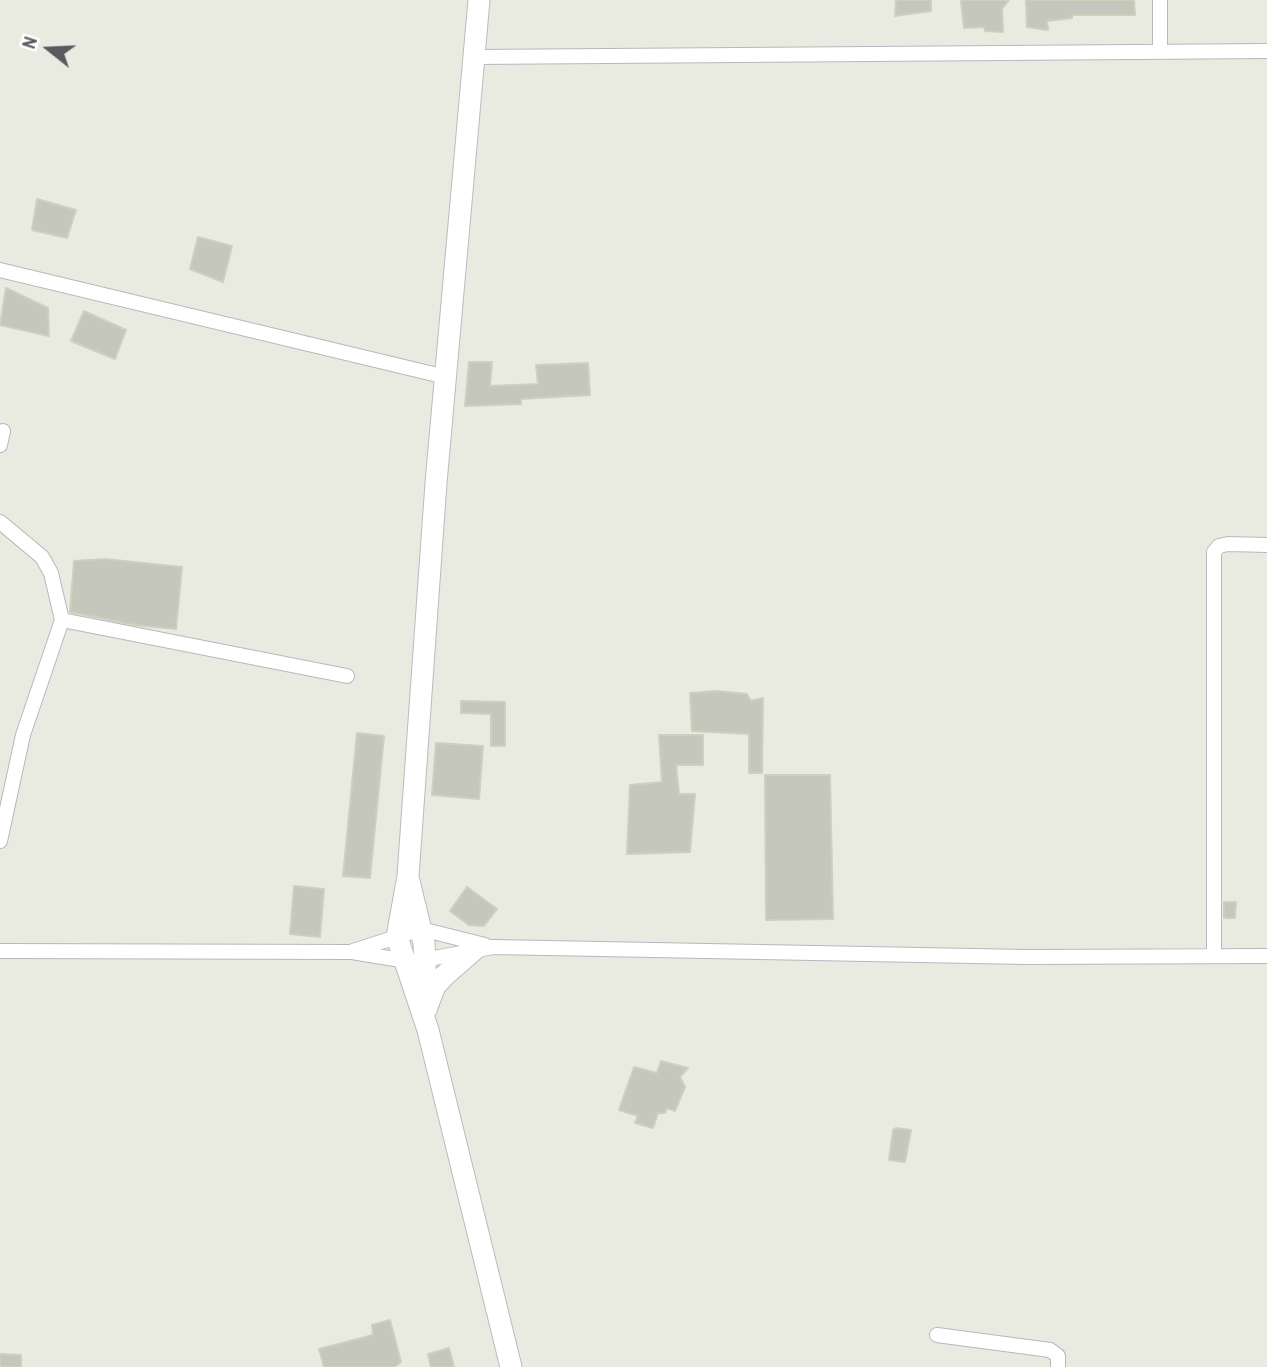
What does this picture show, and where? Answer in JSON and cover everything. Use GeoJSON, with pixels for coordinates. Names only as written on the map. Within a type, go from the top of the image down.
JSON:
{"type":"FeatureCollection","features":[{"type":"Feature","properties":{"kind":"street"},"geometry":{"type":"LineString","coordinates":[[479,0],[446,377],[408,876],[397,937],[414,960],[511,1367]]}},
{"type":"Feature","properties":{"kind":"street"},"geometry":{"type":"LineString","coordinates":[[1160,0],[1160,52]]}},
{"type":"Feature","properties":{"kind":"street"},"geometry":{"type":"LineString","coordinates":[[475,57],[1267,51]]}},
{"type":"Feature","properties":{"kind":"street"},"geometry":{"type":"LineString","coordinates":[[0,270],[446,377]]}},
{"type":"Feature","properties":{"kind":"street"},"geometry":{"type":"LineString","coordinates":[[0,523],[42,557],[51,573],[62,620],[23,735],[0,841]]}},
{"type":"Feature","properties":{"kind":"street"},"geometry":{"type":"LineString","coordinates":[[1214,956],[1213,552],[1219,546],[1227,544],[1267,545]]}},
{"type":"Feature","properties":{"kind":"street"},"geometry":{"type":"LineString","coordinates":[[62,620],[347,676]]}},
{"type":"Feature","properties":{"kind":"street"},"geometry":{"type":"LineString","coordinates":[[408,876],[421,929],[414,960]]}},
{"type":"Feature","properties":{"kind":"street"},"geometry":{"type":"LineString","coordinates":[[352,952],[421,929],[485,947]]}},
{"type":"Feature","properties":{"kind":"street"},"geometry":{"type":"LineString","coordinates":[[427,1019],[435,986],[485,947]]}},
{"type":"Feature","properties":{"kind":"street"},"geometry":{"type":"LineString","coordinates":[[0,951],[352,952],[414,960],[485,947],[1013,957],[1267,956]]}},
{"type":"Feature","properties":{"kind":"street"},"geometry":{"type":"LineString","coordinates":[[937,1335],[1050,1350],[1058,1356],[1058,1367]]}},
{"type":"Feature","properties":{"kind":"building"},"geometry":{"type":"Polygon","coordinates":[[[896,0],[931,0],[931,11],[895,16],[896,0]]]}},
{"type":"Feature","properties":{"kind":"building"},"geometry":{"type":"Polygon","coordinates":[[[961,0],[1009,0],[1002,9],[1003,32],[985,31],[984,27],[964,28],[961,0]]]}},
{"type":"Feature","properties":{"kind":"building"},"geometry":{"type":"Polygon","coordinates":[[[1026,0],[1134,0],[1135,15],[1072,15],[1072,18],[1047,21],[1048,30],[1027,27],[1026,0]]]}},
{"type":"Feature","properties":{"kind":"building"},"geometry":{"type":"Polygon","coordinates":[[[37,199],[76,210],[67,238],[32,230],[37,199]]]}},
{"type":"Feature","properties":{"kind":"building"},"geometry":{"type":"Polygon","coordinates":[[[198,237],[232,246],[223,282],[190,269],[198,237]]]}},
{"type":"Feature","properties":{"kind":"building"},"geometry":{"type":"Polygon","coordinates":[[[6,288],[48,308],[49,336],[0,325],[6,288]]]}},
{"type":"Feature","properties":{"kind":"building"},"geometry":{"type":"Polygon","coordinates":[[[84,311],[126,330],[115,359],[71,341],[84,311]]]}},
{"type":"Feature","properties":{"kind":"building"},"geometry":{"type":"Polygon","coordinates":[[[469,362],[492,362],[490,386],[538,384],[536,365],[588,363],[590,395],[521,399],[521,404],[465,406],[469,362]]]}},
{"type":"Feature","properties":{"kind":"building"},"geometry":{"type":"Polygon","coordinates":[[[105,559],[182,567],[176,629],[135,625],[70,612],[74,561],[105,559]]]}},
{"type":"Feature","properties":{"kind":"building"},"geometry":{"type":"Polygon","coordinates":[[[716,691],[747,694],[751,701],[763,698],[762,773],[749,773],[749,734],[692,731],[690,693],[716,691]]]}},
{"type":"Feature","properties":{"kind":"building"},"geometry":{"type":"Polygon","coordinates":[[[461,701],[505,702],[505,746],[491,746],[491,714],[461,713],[461,701]]]}},
{"type":"Feature","properties":{"kind":"building"},"geometry":{"type":"Polygon","coordinates":[[[357,733],[384,736],[370,878],[343,876],[357,733]]]}},
{"type":"Feature","properties":{"kind":"building"},"geometry":{"type":"Polygon","coordinates":[[[659,735],[703,735],[703,765],[676,765],[679,794],[695,794],[690,852],[627,854],[630,785],[662,782],[659,735]]]}},
{"type":"Feature","properties":{"kind":"building"},"geometry":{"type":"Polygon","coordinates":[[[436,743],[483,746],[479,799],[432,795],[436,743]]]}},
{"type":"Feature","properties":{"kind":"building"},"geometry":{"type":"Polygon","coordinates":[[[765,775],[830,775],[833,919],[766,920],[765,775]]]}},
{"type":"Feature","properties":{"kind":"building"},"geometry":{"type":"Polygon","coordinates":[[[294,886],[324,889],[320,937],[290,934],[294,886]]]}},
{"type":"Feature","properties":{"kind":"building"},"geometry":{"type":"Polygon","coordinates":[[[467,887],[497,909],[484,926],[469,925],[450,911],[467,887]]]}},
{"type":"Feature","properties":{"kind":"building"},"geometry":{"type":"Polygon","coordinates":[[[1224,902],[1236,902],[1235,918],[1224,918],[1224,902]]]}},
{"type":"Feature","properties":{"kind":"building"},"geometry":{"type":"Polygon","coordinates":[[[661,1061],[688,1068],[680,1077],[685,1087],[675,1111],[667,1108],[665,1113],[658,1113],[653,1128],[635,1123],[638,1116],[619,1110],[634,1067],[657,1073],[661,1061]]]}},
{"type":"Feature","properties":{"kind":"building"},"geometry":{"type":"Polygon","coordinates":[[[893,1130],[911,1130],[905,1162],[889,1160],[893,1130]]]}},
{"type":"Feature","properties":{"kind":"building"},"geometry":{"type":"Polygon","coordinates":[[[390,1320],[401,1362],[394,1367],[324,1367],[319,1349],[373,1335],[372,1325],[390,1320]]]}},
{"type":"Feature","properties":{"kind":"building"},"geometry":{"type":"Polygon","coordinates":[[[449,1348],[454,1367],[431,1367],[428,1354],[449,1348]]]}},
{"type":"Feature","properties":{"kind":"building"},"geometry":{"type":"Polygon","coordinates":[[[0,1354],[21,1355],[21,1367],[0,1367],[0,1354]]]}}]}
